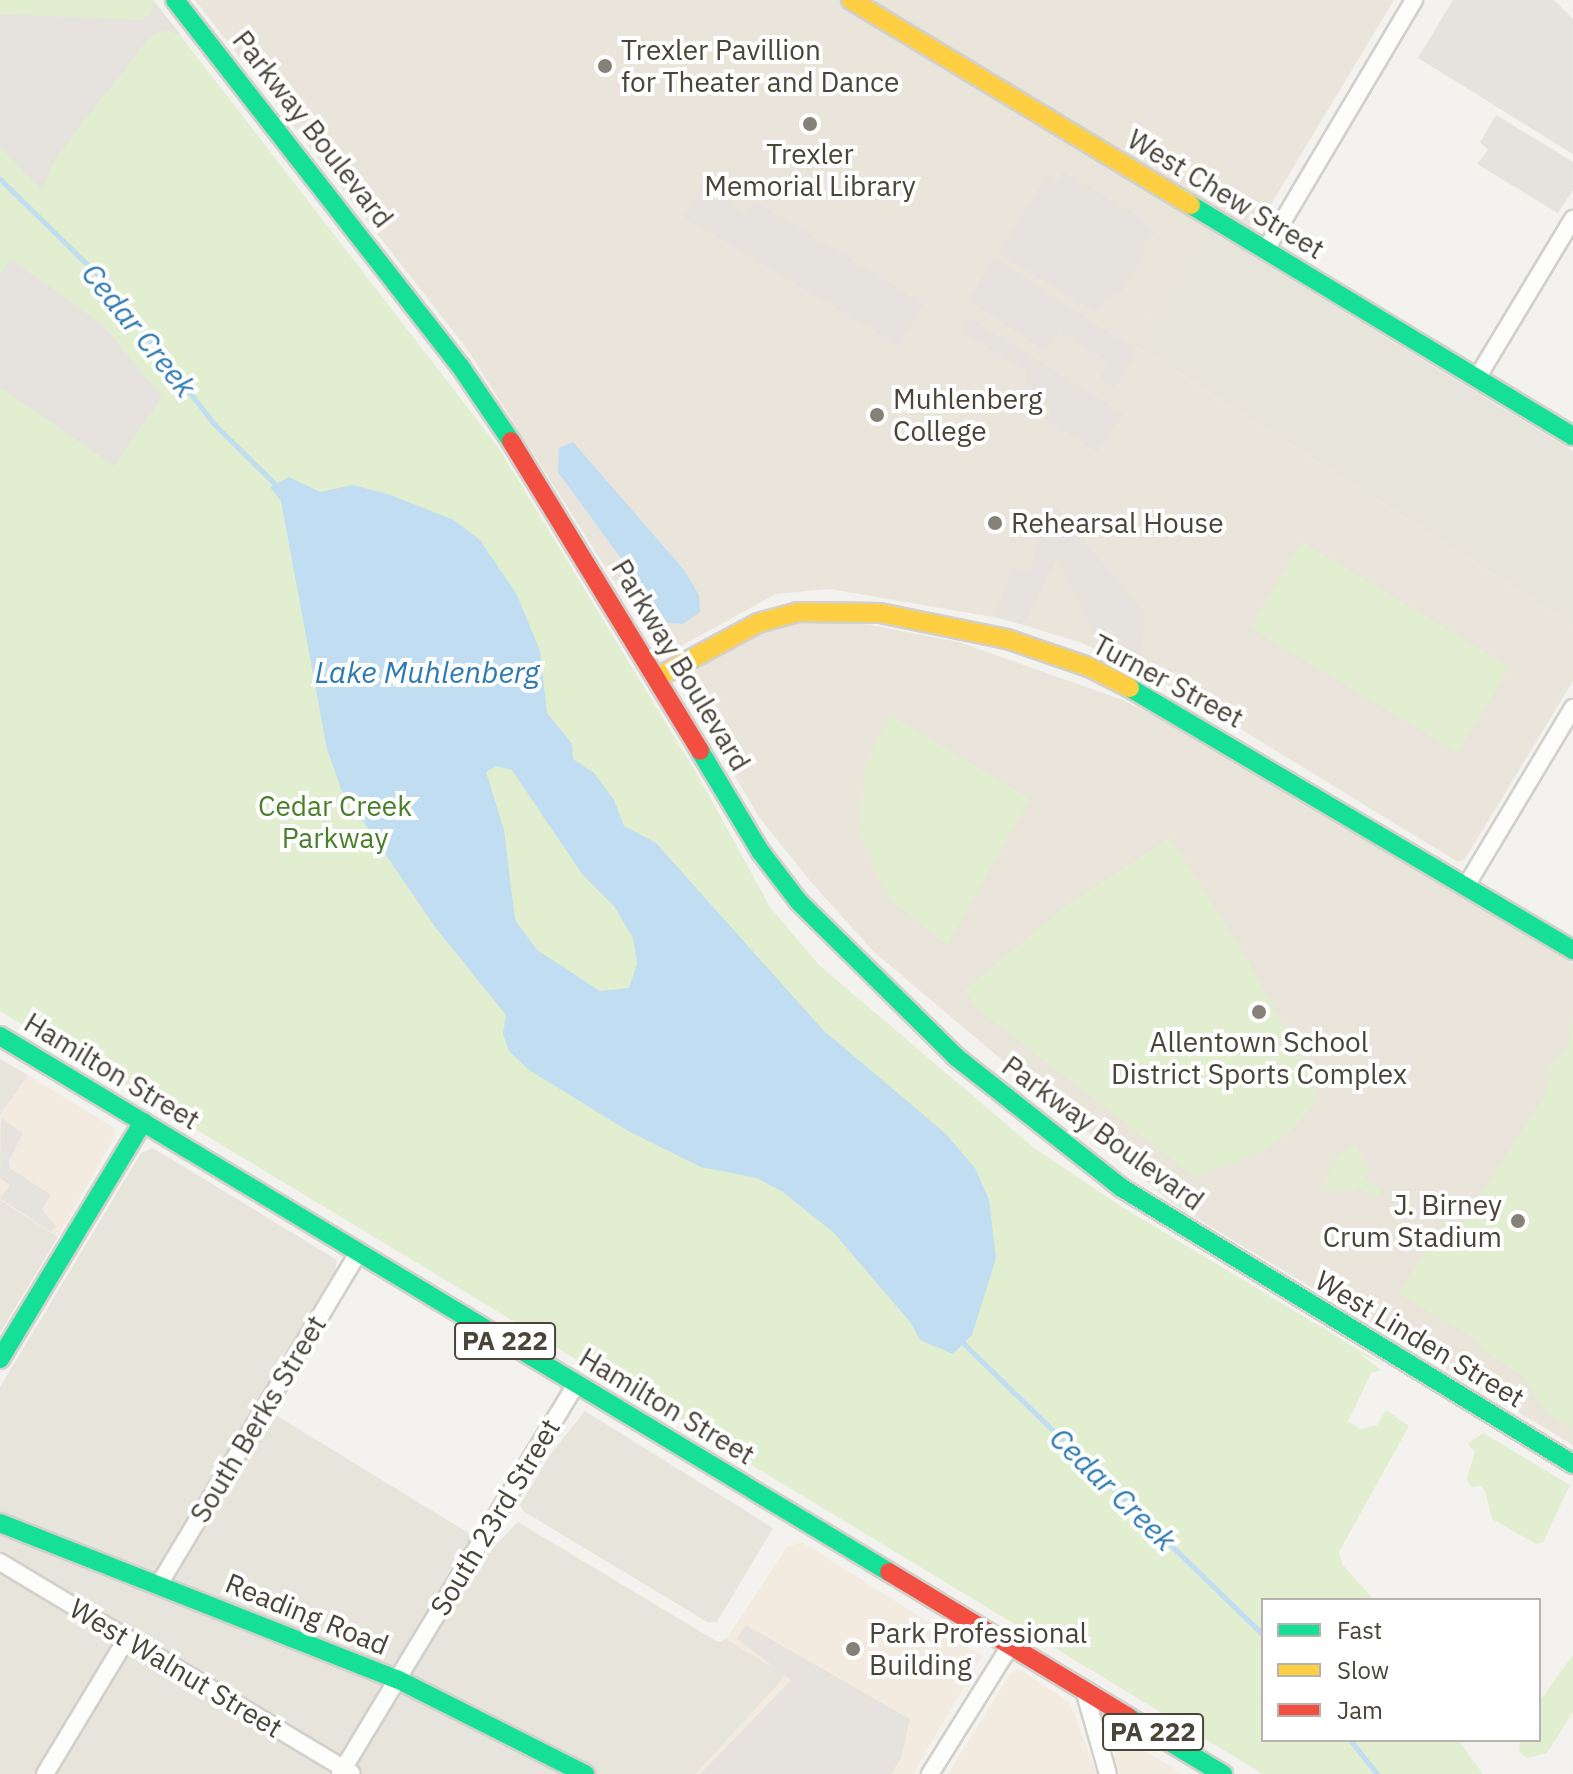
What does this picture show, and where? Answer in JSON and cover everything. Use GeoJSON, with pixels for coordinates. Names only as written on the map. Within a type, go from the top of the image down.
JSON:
{"type":"FeatureCollection","features":[{"type":"Feature","properties":{"kind":"street","name":"Parkway Boulevard"},"geometry":{"type":"LineString","coordinates":[[175,0],[460,366],[537,480],[769,864],[857,964],[956,1057],[1122,1188],[1239,1262]]}},
{"type":"Feature","properties":{"kind":"street","name":"West Chew Street"},"geometry":{"type":"LineString","coordinates":[[851,0],[1573,436]]}},
{"type":"Feature","properties":{"kind":"street"},"geometry":{"type":"LineString","coordinates":[[1265,251],[1414,0]]}},
{"type":"Feature","properties":{"kind":"street"},"geometry":{"type":"LineString","coordinates":[[1477,378],[1573,219]]}},
{"type":"Feature","properties":{"kind":"street","name":"Turner Street"},"geometry":{"type":"LineString","coordinates":[[656,678],[758,623],[798,612],[880,613],[986,633],[1138,690],[1573,950]]}},
{"type":"Feature","properties":{"kind":"street"},"geometry":{"type":"LineString","coordinates":[[1466,886],[1573,708]]}},
{"type":"Feature","properties":{"kind":"street","name":"Hamilton Street"},"geometry":{"type":"LineString","coordinates":[[0,1036],[1223,1774]]}},
{"type":"Feature","properties":{"kind":"street"},"geometry":{"type":"LineString","coordinates":[[0,1359],[143,1122]]}},
{"type":"Feature","properties":{"kind":"street","name":"South Berks Street"},"geometry":{"type":"LineString","coordinates":[[158,1586],[359,1252]]}},
{"type":"Feature","properties":{"kind":"street","name":"West Linden Street"},"geometry":{"type":"LineString","coordinates":[[1239,1262],[1573,1464]]}},
{"type":"Feature","properties":{"kind":"street","name":"South 23rd Street"},"geometry":{"type":"LineString","coordinates":[[345,1772],[397,1679],[576,1384]]}},
{"type":"Feature","properties":{"kind":"street","name":"Reading Road"},"geometry":{"type":"LineString","coordinates":[[0,1523],[397,1679],[585,1774]]}},
{"type":"Feature","properties":{"kind":"street","name":"West Walnut Street"},"geometry":{"type":"LineString","coordinates":[[0,1562],[345,1772]]}},
{"type":"Feature","properties":{"kind":"street"},"geometry":{"type":"LineString","coordinates":[[45,1774],[127,1638]]}},
{"type":"Feature","properties":{"kind":"street"},"geometry":{"type":"LineString","coordinates":[[930,1774],[1010,1646]]}},
{"type":"Feature","properties":{"kind":"street"},"geometry":{"type":"LineString","coordinates":[[1084,1690],[1108,1774]]}},
{"type":"Feature","properties":{"kind":"shaded area"},"geometry":{"type":"Polygon","coordinates":[[[153,0],[181,35],[165,30],[151,36],[75,132],[51,167],[42,191],[0,146],[0,14],[141,20],[151,13],[153,0]]]}},
{"type":"Feature","properties":{"kind":"shaded area","name":"Muhlenberg College"},"geometry":{"type":"Polygon","coordinates":[[[195,0],[1394,0],[1261,221],[1249,226],[1218,209],[1135,345],[1573,625],[1573,681],[1465,859],[1458,862],[1147,672],[1079,642],[1004,619],[830,589],[776,594],[679,647],[654,644],[467,349],[195,0]]]}},
{"type":"Feature","properties":{"kind":"shaded area"},"geometry":{"type":"Polygon","coordinates":[[[1453,0],[1554,0],[1573,19],[1573,154],[1418,58],[1453,0]]]}},
{"type":"Feature","properties":{"kind":"shaded area"},"geometry":{"type":"Polygon","coordinates":[[[1496,115],[1573,162],[1573,190],[1558,213],[1477,164],[1488,150],[1480,142],[1496,115]]]}},
{"type":"Feature","properties":{"kind":"shaded area"},"geometry":{"type":"Polygon","coordinates":[[[1063,171],[1143,219],[1156,233],[1143,241],[1145,252],[1124,290],[1105,299],[1096,313],[998,253],[1046,177],[1056,183],[1063,171]]]}},
{"type":"Feature","properties":{"kind":"shaded area"},"geometry":{"type":"Polygon","coordinates":[[[709,172],[729,184],[722,196],[747,214],[754,201],[925,304],[898,345],[683,217],[709,172]]]}},
{"type":"Feature","properties":{"kind":"shaded area"},"geometry":{"type":"Polygon","coordinates":[[[1206,228],[1573,451],[1573,625],[1135,345],[1206,228]]]}},
{"type":"Feature","properties":{"kind":"shaded area"},"geometry":{"type":"Polygon","coordinates":[[[994,258],[1138,351],[1115,389],[1099,378],[1109,362],[1059,331],[1045,351],[968,300],[994,258]]]}},
{"type":"Feature","properties":{"kind":"shaded area"},"geometry":{"type":"Polygon","coordinates":[[[11,259],[102,324],[162,397],[114,466],[0,387],[0,275],[11,259]]]}},
{"type":"Feature","properties":{"kind":"shaded area"},"geometry":{"type":"Polygon","coordinates":[[[968,317],[1124,414],[1097,452],[1045,420],[1052,408],[1029,396],[1026,370],[959,331],[968,317]]]}},
{"type":"Feature","properties":{"kind":"shaded area"},"geometry":{"type":"Polygon","coordinates":[[[1050,500],[1144,612],[1142,670],[1120,661],[1127,652],[1110,626],[1097,637],[1057,560],[1023,625],[994,617],[1012,570],[1029,572],[1050,500]]]}},
{"type":"Feature","properties":{"kind":"shaded area","name":"Allentown School District Sports Complex"},"geometry":{"type":"Polygon","coordinates":[[[829,617],[959,642],[1123,700],[1181,729],[1573,964],[1573,1445],[1173,1204],[874,952],[811,882],[759,817],[684,691],[688,676],[750,635],[791,619],[829,617]]]}},
{"type":"Feature","properties":{"kind":"shaded area"},"geometry":{"type":"Polygon","coordinates":[[[0,1059],[28,1075],[0,1116],[0,1059]]]}},
{"type":"Feature","properties":{"kind":"shaded area"},"geometry":{"type":"Polygon","coordinates":[[[28,1075],[113,1127],[116,1134],[58,1237],[0,1200],[0,1116],[28,1075]]]}},
{"type":"Feature","properties":{"kind":"shaded area"},"geometry":{"type":"Polygon","coordinates":[[[1,1118],[23,1133],[9,1161],[10,1168],[51,1195],[42,1209],[56,1226],[51,1232],[0,1198],[10,1185],[0,1178],[1,1118]]]}},
{"type":"Feature","properties":{"kind":"shaded area"},"geometry":{"type":"Polygon","coordinates":[[[153,1148],[337,1260],[334,1277],[256,1403],[493,1548],[518,1522],[718,1642],[726,1639],[787,1675],[696,1774],[0,1774],[0,1387],[141,1153],[153,1148]]]}},
{"type":"Feature","properties":{"kind":"shaded area"},"geometry":{"type":"Polygon","coordinates":[[[0,1200],[58,1237],[0,1333],[0,1200]]]}},
{"type":"Feature","properties":{"kind":"shaded area"},"geometry":{"type":"Polygon","coordinates":[[[585,1411],[773,1528],[717,1622],[709,1623],[523,1511],[520,1505],[550,1455],[585,1411]]]}},
{"type":"Feature","properties":{"kind":"shaded area"},"geometry":{"type":"Polygon","coordinates":[[[802,1542],[982,1656],[913,1774],[696,1774],[786,1675],[726,1639],[787,1547],[802,1542]]]}},
{"type":"Feature","properties":{"kind":"shaded area"},"geometry":{"type":"Polygon","coordinates":[[[746,1625],[910,1719],[901,1758],[891,1774],[700,1774],[791,1680],[737,1639],[746,1625]]]}},
{"type":"Feature","properties":{"kind":"shaded area"},"geometry":{"type":"Polygon","coordinates":[[[1019,1669],[1070,1703],[1097,1774],[948,1774],[1010,1674],[1019,1669]]]}},
{"type":"Feature","properties":{"kind":"shaded area"},"geometry":{"type":"Polygon","coordinates":[[[1119,1743],[1133,1744],[1183,1774],[1120,1774],[1114,1758],[1119,1743]]]}},
{"type":"Feature","properties":{"kind":"green space","name":"Cedar Creek Parkway"},"geometry":{"type":"Polygon","coordinates":[[[0,0],[153,0],[498,447],[701,781],[770,907],[819,965],[1033,1147],[1122,1207],[1386,1366],[1359,1353],[1381,1370],[1371,1373],[1348,1422],[1361,1429],[1377,1425],[1386,1410],[1409,1426],[1339,1552],[1342,1564],[1372,1598],[1261,1598],[1261,1742],[1459,1742],[1483,1774],[1263,1774],[0,1011],[0,0]]]}},
{"type":"Feature","properties":{"kind":"green space"},"geometry":{"type":"Polygon","coordinates":[[[1302,542],[1509,667],[1458,752],[1250,628],[1302,542]]]}},
{"type":"Feature","properties":{"kind":"green space"},"geometry":{"type":"Polygon","coordinates":[[[889,714],[1030,799],[947,945],[887,897],[860,833],[865,769],[889,714]]]}},
{"type":"Feature","properties":{"kind":"green space"},"geometry":{"type":"Polygon","coordinates":[[[1170,838],[1241,949],[1306,1066],[1317,1101],[1290,1132],[1261,1152],[1195,1177],[975,1007],[965,990],[1067,905],[1170,838]]]}},
{"type":"Feature","properties":{"kind":"green space","name":"J. Birney Crum Stadium"},"geometry":{"type":"Polygon","coordinates":[[[1573,1020],[1573,1429],[1546,1413],[1523,1376],[1482,1350],[1476,1339],[1399,1294],[1429,1244],[1443,1231],[1454,1236],[1545,1095],[1550,1067],[1568,1046],[1573,1020]]]}},
{"type":"Feature","properties":{"kind":"green space"},"geometry":{"type":"Polygon","coordinates":[[[1355,1143],[1368,1172],[1362,1177],[1382,1191],[1377,1198],[1357,1187],[1356,1191],[1322,1191],[1335,1158],[1355,1143]]]}},
{"type":"Feature","properties":{"kind":"green space"},"geometry":{"type":"Polygon","coordinates":[[[1483,1433],[1570,1485],[1543,1542],[1536,1544],[1492,1519],[1485,1491],[1481,1486],[1471,1487],[1467,1478],[1475,1452],[1468,1444],[1483,1433]]]}},
{"type":"Feature","properties":{"kind":"green space"},"geometry":{"type":"Polygon","coordinates":[[[1573,1655],[1573,1712],[1547,1753],[1526,1758],[1519,1751],[1520,1742],[1541,1742],[1541,1699],[1573,1655]]]}},
{"type":"Feature","properties":{"kind":"water"},"geometry":{"type":"Polygon","coordinates":[[[573,442],[684,570],[699,595],[700,612],[683,624],[668,623],[558,472],[559,448],[573,442]]]}},
{"type":"Feature","properties":{"kind":"water","name":"Lake Muhlenberg"},"geometry":{"type":"Polygon","coordinates":[[[289,477],[320,492],[353,485],[388,494],[454,520],[480,540],[517,595],[540,651],[547,713],[572,744],[573,759],[594,773],[614,800],[624,826],[656,843],[823,1030],[946,1134],[975,1168],[989,1200],[996,1258],[972,1335],[953,1354],[920,1340],[911,1323],[834,1233],[783,1192],[757,1178],[701,1167],[630,1132],[529,1070],[509,1051],[503,1034],[506,1015],[435,927],[341,789],[327,749],[281,501],[270,487],[289,477]],[[496,766],[486,772],[504,830],[515,920],[537,950],[600,991],[629,988],[637,964],[633,938],[614,906],[582,874],[512,770],[496,766]]]}},
{"type":"Feature","properties":{"kind":"waterway","name":"Cedar Creek"},"geometry":{"type":"LineString","coordinates":[[0,179],[97,274],[215,425],[275,484]]}},
{"type":"Feature","properties":{"kind":"waterway","name":"Cedar Creek"},"geometry":{"type":"LineString","coordinates":[[963,1343],[1261,1633]]}},
{"type":"Feature","properties":{"kind":"waterway","name":"Cedar Creek"},"geometry":{"type":"LineString","coordinates":[[1352,1742],[1377,1774]]}},
{"type":"Feature","properties":{"kind":"traffic: fast"},"geometry":{"type":"LineString","coordinates":[[175,0],[460,366],[511,441]]}},
{"type":"Feature","properties":{"kind":"traffic: fast"},"geometry":{"type":"LineString","coordinates":[[1191,205],[1573,436]]}},
{"type":"Feature","properties":{"kind":"traffic: fast"},"geometry":{"type":"LineString","coordinates":[[1130,688],[1573,950]]}},
{"type":"Feature","properties":{"kind":"traffic: fast"},"geometry":{"type":"LineString","coordinates":[[700,751],[760,851],[799,902],[956,1057],[1122,1188],[1573,1464]]}},
{"type":"Feature","properties":{"kind":"traffic: fast"},"geometry":{"type":"LineString","coordinates":[[0,1036],[889,1572]]}},
{"type":"Feature","properties":{"kind":"traffic: fast"},"geometry":{"type":"LineString","coordinates":[[0,1359],[143,1122]]}},
{"type":"Feature","properties":{"kind":"traffic: fast"},"geometry":{"type":"LineString","coordinates":[[0,1523],[397,1679],[585,1774]]}},
{"type":"Feature","properties":{"kind":"traffic: fast"},"geometry":{"type":"LineString","coordinates":[[1128,1717],[1223,1774]]}},
{"type":"Feature","properties":{"kind":"traffic: slow"},"geometry":{"type":"LineString","coordinates":[[851,0],[1191,205]]}},
{"type":"Feature","properties":{"kind":"traffic: slow"},"geometry":{"type":"LineString","coordinates":[[656,678],[758,623],[798,612],[880,613],[1007,639],[1089,667],[1130,688]]}},
{"type":"Feature","properties":{"kind":"traffic: jam"},"geometry":{"type":"LineString","coordinates":[[511,441],[700,751]]}},
{"type":"Feature","properties":{"kind":"traffic: jam"},"geometry":{"type":"LineString","coordinates":[[889,1572],[1128,1717]]}},
{"type":"Feature","properties":{"kind":"place","name":"Trexler Pavillion for Theater and Dance"},"geometry":{"type":"Point","coordinates":[605,66]}},
{"type":"Feature","properties":{"kind":"place","name":"Trexler Memorial Library"},"geometry":{"type":"Point","coordinates":[810,124]}},
{"type":"Feature","properties":{"kind":"place","name":"Muhlenberg College"},"geometry":{"type":"Point","coordinates":[877,415]}},
{"type":"Feature","properties":{"kind":"place","name":"Rehearsal House"},"geometry":{"type":"Point","coordinates":[995,523]}},
{"type":"Feature","properties":{"kind":"place","name":"Allentown School District Sports Complex"},"geometry":{"type":"Point","coordinates":[1259,1012]}},
{"type":"Feature","properties":{"kind":"place","name":"J. Birney Crum Stadium"},"geometry":{"type":"Point","coordinates":[1518,1221]}},
{"type":"Feature","properties":{"kind":"place","name":"Park Professional Building"},"geometry":{"type":"Point","coordinates":[853,1649]}}]}
